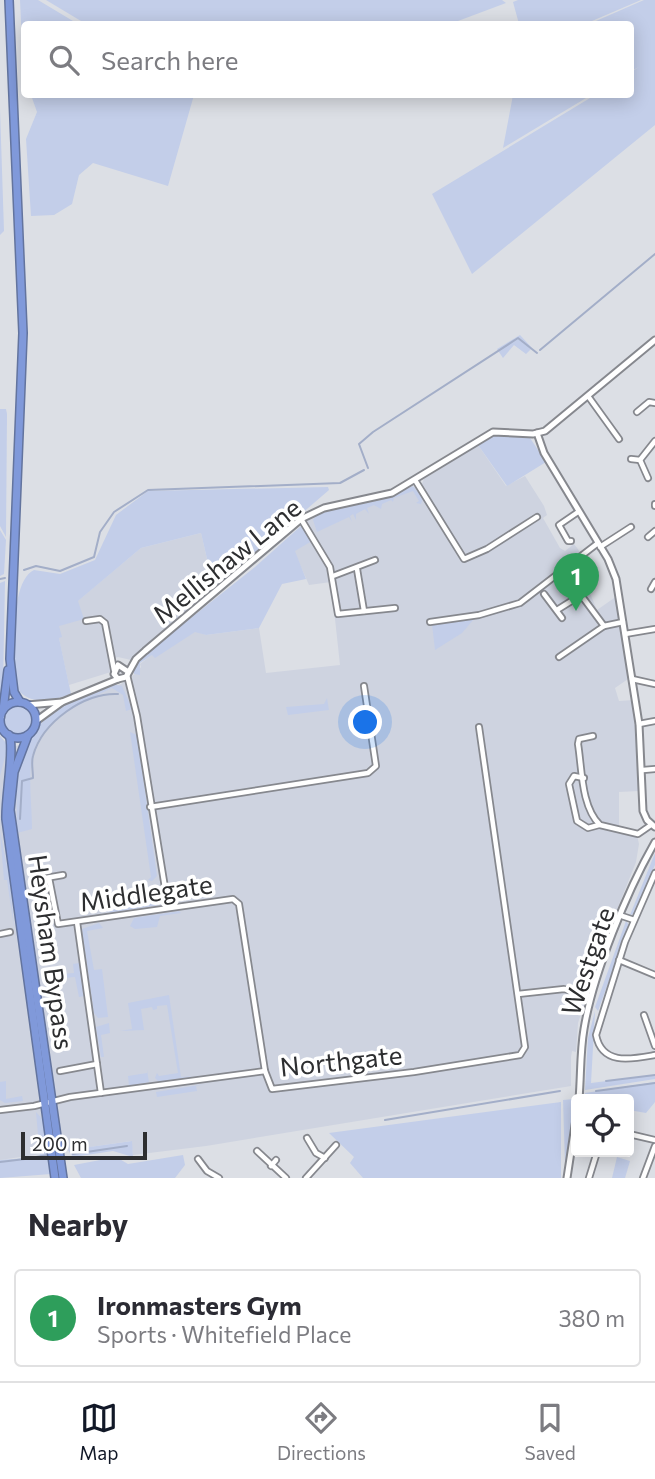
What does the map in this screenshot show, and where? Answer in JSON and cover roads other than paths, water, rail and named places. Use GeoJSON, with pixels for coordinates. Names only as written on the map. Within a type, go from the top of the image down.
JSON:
{"type":"FeatureCollection","features":[{"type":"Feature","properties":{"kind":"highway"},"geometry":{"type":"LineString","coordinates":[[9,0],[23,333],[10,659],[1,715],[5,734],[19,738],[29,734],[36,721],[34,712],[14,692],[10,659]]}},
{"type":"Feature","properties":{"kind":"highway"},"geometry":{"type":"LineString","coordinates":[[1,715],[10,704],[24,704]]}},
{"type":"Feature","properties":{"kind":"highway","name":"Heysham Bypass"},"geometry":{"type":"LineString","coordinates":[[5,734],[13,748],[6,782],[6,819],[44,1104],[56,1163],[64,1178]]}},
{"type":"Feature","properties":{"kind":"highway","name":"Heysham Bypass"},"geometry":{"type":"LineString","coordinates":[[29,734],[14,772],[10,810],[53,1101],[49,1107],[55,1149],[55,1178]]}},
{"type":"Feature","properties":{"kind":"highway"},"geometry":{"type":"LineString","coordinates":[[44,1104],[48,1097],[46,1055]]}},
{"type":"Feature","properties":{"kind":"main road"},"geometry":{"type":"LineString","coordinates":[[653,826],[643,811],[639,724],[616,579],[539,443],[537,433],[564,418],[655,340]]}},
{"type":"Feature","properties":{"kind":"main road","name":"Mellishaw Lane"},"geometry":{"type":"LineString","coordinates":[[124,669],[301,519],[324,508],[381,497],[415,480],[494,432],[537,433]]}},
{"type":"Feature","properties":{"kind":"main road"},"geometry":{"type":"LineString","coordinates":[[102,685],[113,671],[124,669]]}},
{"type":"Feature","properties":{"kind":"main road"},"geometry":{"type":"LineString","coordinates":[[36,721],[62,702],[119,679],[124,669]]}},
{"type":"Feature","properties":{"kind":"main road"},"geometry":{"type":"LineString","coordinates":[[113,671],[119,679]]}},
{"type":"Feature","properties":{"kind":"main road"},"geometry":{"type":"LineString","coordinates":[[24,704],[62,702]]}},
{"type":"Feature","properties":{"kind":"main road","name":"Westgate"},"geometry":{"type":"LineString","coordinates":[[579,1094],[583,1033],[592,996],[622,916],[654,844]]}},
{"type":"Feature","properties":{"kind":"main road"},"geometry":{"type":"LineString","coordinates":[[567,1178],[571,1152]]}},
{"type":"Feature","properties":{"kind":"street"},"geometry":{"type":"LineString","coordinates":[[640,412],[652,402],[646,395]]}},
{"type":"Feature","properties":{"kind":"street"},"geometry":{"type":"LineString","coordinates":[[588,396],[619,439]]}},
{"type":"Feature","properties":{"kind":"street"},"geometry":{"type":"LineString","coordinates":[[645,475],[634,458],[654,438]]}},
{"type":"Feature","properties":{"kind":"street"},"geometry":{"type":"LineString","coordinates":[[415,480],[464,559],[478,554],[537,517]]}},
{"type":"Feature","properties":{"kind":"street"},"geometry":{"type":"LineString","coordinates":[[572,541],[568,541],[559,525],[578,512]]}},
{"type":"Feature","properties":{"kind":"street"},"geometry":{"type":"LineString","coordinates":[[301,519],[325,555],[333,576],[338,614],[395,608]]}},
{"type":"Feature","properties":{"kind":"street"},"geometry":{"type":"LineString","coordinates":[[430,622],[479,615],[520,603],[599,545],[632,526]]}},
{"type":"Feature","properties":{"kind":"street"},"geometry":{"type":"LineString","coordinates":[[648,537],[655,531]]}},
{"type":"Feature","properties":{"kind":"street"},"geometry":{"type":"LineString","coordinates":[[333,576],[357,569],[374,560]]}},
{"type":"Feature","properties":{"kind":"street"},"geometry":{"type":"LineString","coordinates":[[357,569],[364,611]]}},
{"type":"Feature","properties":{"kind":"street"},"geometry":{"type":"LineString","coordinates":[[651,589],[655,583]]}},
{"type":"Feature","properties":{"kind":"street"},"geometry":{"type":"LineString","coordinates":[[544,594],[562,618]]}},
{"type":"Feature","properties":{"kind":"street"},"geometry":{"type":"LineString","coordinates":[[557,610],[581,595],[604,626]]}},
{"type":"Feature","properties":{"kind":"street"},"geometry":{"type":"LineString","coordinates":[[86,621],[100,619],[105,623],[113,671]]}},
{"type":"Feature","properties":{"kind":"street"},"geometry":{"type":"LineString","coordinates":[[559,657],[604,626],[623,622]]}},
{"type":"Feature","properties":{"kind":"street"},"geometry":{"type":"LineString","coordinates":[[625,634],[655,629]]}},
{"type":"Feature","properties":{"kind":"street"},"geometry":{"type":"LineString","coordinates":[[112,655],[124,669],[137,716],[168,906]]}},
{"type":"Feature","properties":{"kind":"street"},"geometry":{"type":"LineString","coordinates":[[119,679],[128,689]]}},
{"type":"Feature","properties":{"kind":"street"},"geometry":{"type":"LineString","coordinates":[[632,679],[655,684]]}},
{"type":"Feature","properties":{"kind":"street"},"geometry":{"type":"LineString","coordinates":[[150,807],[368,773],[376,766],[363,686]]}},
{"type":"Feature","properties":{"kind":"street"},"geometry":{"type":"LineString","coordinates":[[639,724],[655,721]]}},
{"type":"Feature","properties":{"kind":"street"},"geometry":{"type":"LineString","coordinates":[[479,727],[518,994],[564,989],[592,996]]}},
{"type":"Feature","properties":{"kind":"street"},"geometry":{"type":"LineString","coordinates":[[593,736],[579,738],[589,807],[600,825]]}},
{"type":"Feature","properties":{"kind":"street"},"geometry":{"type":"LineString","coordinates":[[643,769],[655,769]]}},
{"type":"Feature","properties":{"kind":"street"},"geometry":{"type":"LineString","coordinates":[[584,778],[573,776],[569,784],[577,821],[588,828],[600,825],[638,834],[653,826]]}},
{"type":"Feature","properties":{"kind":"street"},"geometry":{"type":"LineString","coordinates":[[655,873],[619,960],[596,1035],[607,1054],[623,1060],[655,1055]]}},
{"type":"Feature","properties":{"kind":"street"},"geometry":{"type":"LineString","coordinates":[[34,880],[63,875]]}},
{"type":"Feature","properties":{"kind":"street","name":"Middlegate"},"geometry":{"type":"LineString","coordinates":[[49,878],[56,922],[77,922],[168,906],[233,899],[240,904],[265,1071]]}},
{"type":"Feature","properties":{"kind":"street"},"geometry":{"type":"LineString","coordinates":[[622,916],[634,920]]}},
{"type":"Feature","properties":{"kind":"street"},"geometry":{"type":"LineString","coordinates":[[77,922],[101,1093]]}},
{"type":"Feature","properties":{"kind":"street"},"geometry":{"type":"LineString","coordinates":[[0,933],[10,932]]}},
{"type":"Feature","properties":{"kind":"street"},"geometry":{"type":"LineString","coordinates":[[619,960],[655,975]]}},
{"type":"Feature","properties":{"kind":"street","name":"Northgate"},"geometry":{"type":"LineString","coordinates":[[0,1110],[101,1093],[265,1071],[268,1085],[279,1090],[520,1055],[525,1047],[518,994]]}},
{"type":"Feature","properties":{"kind":"street"},"geometry":{"type":"LineString","coordinates":[[644,1015],[655,1046]]}},
{"type":"Feature","properties":{"kind":"street"},"geometry":{"type":"LineString","coordinates":[[60,1071],[97,1064]]}},
{"type":"Feature","properties":{"kind":"street"},"geometry":{"type":"LineString","coordinates":[[634,1135],[655,1140]]}},
{"type":"Feature","properties":{"kind":"street"},"geometry":{"type":"LineString","coordinates":[[307,1138],[316,1153],[325,1158]]}},
{"type":"Feature","properties":{"kind":"street"},"geometry":{"type":"LineString","coordinates":[[306,1178],[336,1144]]}},
{"type":"Feature","properties":{"kind":"street"},"geometry":{"type":"LineString","coordinates":[[643,1178],[655,1146]]}},
{"type":"Feature","properties":{"kind":"street"},"geometry":{"type":"LineString","coordinates":[[257,1151],[286,1178]]}},
{"type":"Feature","properties":{"kind":"street"},"geometry":{"type":"LineString","coordinates":[[589,1178],[595,1157]]}},
{"type":"Feature","properties":{"kind":"street"},"geometry":{"type":"LineString","coordinates":[[198,1159],[207,1171],[219,1178]]}},
{"type":"Feature","properties":{"kind":"street"},"geometry":{"type":"LineString","coordinates":[[271,1166],[276,1160]]}},
{"type":"Feature","properties":{"kind":"waterway"},"geometry":{"type":"LineString","coordinates":[[540,350],[655,254]]}},
{"type":"Feature","properties":{"kind":"waterway"},"geometry":{"type":"LineString","coordinates":[[368,468],[359,444],[373,432],[518,338],[537,353]]}},
{"type":"Feature","properties":{"kind":"waterway"},"geometry":{"type":"LineString","coordinates":[[24,570],[36,566],[60,571],[94,557],[100,532],[114,512],[148,490],[340,483],[364,470]]}},
{"type":"Feature","properties":{"kind":"waterway"},"geometry":{"type":"LineString","coordinates":[[0,579],[5,578]]}},
{"type":"Feature","properties":{"kind":"waterway"},"geometry":{"type":"LineString","coordinates":[[20,819],[22,781],[33,778],[33,756],[45,732],[55,721],[79,704],[92,698],[118,694]]}},
{"type":"Feature","properties":{"kind":"waterway"},"geometry":{"type":"LineString","coordinates":[[606,1081],[655,1075]]}},
{"type":"Feature","properties":{"kind":"waterway"},"geometry":{"type":"LineString","coordinates":[[596,1091],[655,1083]]}},
{"type":"Feature","properties":{"kind":"waterway"},"geometry":{"type":"LineString","coordinates":[[385,1120],[560,1091]]}},
{"type":"Feature","properties":{"kind":"waterway"},"geometry":{"type":"LineString","coordinates":[[73,1154],[127,1146]]}},
{"type":"Feature","properties":{"kind":"waterway"},"geometry":{"type":"LineString","coordinates":[[30,1158],[48,1155]]}},
{"type":"Feature","properties":{"kind":"waterway"},"geometry":{"type":"LineString","coordinates":[[0,1162],[25,1159]]}},
{"type":"Feature","properties":{"kind":"place","name":"Ironmasters Gym"},"geometry":{"type":"Point","coordinates":[576,611]}}]}
